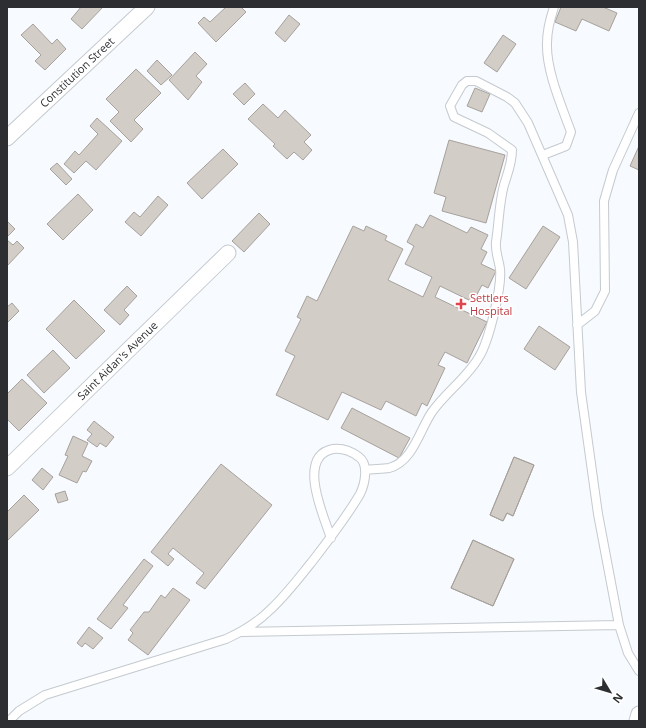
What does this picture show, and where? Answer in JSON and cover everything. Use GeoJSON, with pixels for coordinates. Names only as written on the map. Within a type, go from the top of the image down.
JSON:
{"type":"FeatureCollection","features":[{"type":"Feature","properties":{"kind":"street","name":"Constitution Street"},"geometry":{"type":"LineString","coordinates":[[7,138],[147,7]]}},
{"type":"Feature","properties":{"kind":"street","name":"Saint Aidan's Avenue"},"geometry":{"type":"LineString","coordinates":[[7,468],[228,253]]}},
{"type":"Feature","properties":{"kind":"street"},"geometry":{"type":"LineString","coordinates":[[637,721],[639,714]]}},
{"type":"Feature","properties":{"kind":"lane"},"geometry":{"type":"LineString","coordinates":[[543,156],[566,146],[571,132],[558,97],[546,45],[548,28],[554,7]]}},
{"type":"Feature","properties":{"kind":"lane"},"geometry":{"type":"LineString","coordinates":[[365,470],[390,468],[401,463],[420,435],[431,413],[443,396],[471,369],[480,356],[488,336],[497,298],[500,269],[496,246],[504,186],[512,163],[512,150],[488,133],[454,117],[450,106],[462,85],[467,81],[476,81],[507,97],[515,103],[523,114],[568,215],[573,242],[580,392],[598,514],[619,625],[628,653],[639,671]]}},
{"type":"Feature","properties":{"kind":"lane"},"geometry":{"type":"LineString","coordinates":[[577,325],[595,311],[605,291],[604,201],[613,170],[639,113]]}},
{"type":"Feature","properties":{"kind":"lane"},"geometry":{"type":"LineString","coordinates":[[9,721],[19,711],[45,695],[226,639],[242,632],[270,610],[331,538],[360,493],[365,470],[361,459],[346,450],[331,450],[318,459],[315,465],[313,482],[331,538]]}},
{"type":"Feature","properties":{"kind":"lane"},"geometry":{"type":"LineString","coordinates":[[242,632],[619,625]]}},
{"type":"Feature","properties":{"kind":"building"},"geometry":{"type":"Polygon","coordinates":[[[81,7],[103,7],[82,29],[71,19],[81,7]]]}},
{"type":"Feature","properties":{"kind":"building"},"geometry":{"type":"Polygon","coordinates":[[[226,7],[241,7],[246,12],[216,42],[198,23],[204,17],[210,22],[226,7]]]}},
{"type":"Feature","properties":{"kind":"building"},"geometry":{"type":"Polygon","coordinates":[[[561,7],[603,7],[617,13],[609,31],[582,19],[576,31],[555,22],[561,7]]]}},
{"type":"Feature","properties":{"kind":"building"},"geometry":{"type":"Polygon","coordinates":[[[289,15],[300,24],[285,42],[275,33],[289,15]]]}},
{"type":"Feature","properties":{"kind":"building"},"geometry":{"type":"Polygon","coordinates":[[[33,24],[52,44],[57,39],[66,49],[45,70],[35,61],[41,55],[21,35],[33,24]]]}},
{"type":"Feature","properties":{"kind":"building"},"geometry":{"type":"Polygon","coordinates":[[[503,35],[516,44],[497,72],[484,63],[503,35]]]}},
{"type":"Feature","properties":{"kind":"building"},"geometry":{"type":"Polygon","coordinates":[[[195,52],[207,64],[196,76],[202,82],[188,100],[169,80],[195,52]]]}},
{"type":"Feature","properties":{"kind":"building"},"geometry":{"type":"Polygon","coordinates":[[[157,60],[172,75],[161,85],[147,71],[157,60]]]}},
{"type":"Feature","properties":{"kind":"building"},"geometry":{"type":"Polygon","coordinates":[[[136,69],[161,93],[134,120],[143,129],[131,142],[110,121],[119,112],[106,99],[136,69]]]}},
{"type":"Feature","properties":{"kind":"building"},"geometry":{"type":"Polygon","coordinates":[[[245,83],[255,94],[244,105],[233,94],[245,83]]]}},
{"type":"Feature","properties":{"kind":"building"},"geometry":{"type":"Polygon","coordinates":[[[475,88],[490,94],[482,112],[467,106],[475,88]]]}},
{"type":"Feature","properties":{"kind":"building"},"geometry":{"type":"Polygon","coordinates":[[[263,104],[278,118],[285,110],[311,135],[304,142],[312,150],[303,160],[294,152],[287,159],[273,146],[275,144],[248,119],[263,104]]]}},
{"type":"Feature","properties":{"kind":"building"},"geometry":{"type":"Polygon","coordinates":[[[97,118],[122,141],[96,170],[86,161],[74,173],[64,164],[75,151],[79,155],[98,134],[90,126],[97,118]]]}},
{"type":"Feature","properties":{"kind":"building"},"geometry":{"type":"Polygon","coordinates":[[[449,140],[505,155],[486,223],[442,211],[446,197],[434,193],[449,140]]]}},
{"type":"Feature","properties":{"kind":"building"},"geometry":{"type":"Polygon","coordinates":[[[639,146],[639,170],[630,166],[639,146]]]}},
{"type":"Feature","properties":{"kind":"building"},"geometry":{"type":"Polygon","coordinates":[[[223,149],[238,164],[202,199],[187,183],[223,149]]]}},
{"type":"Feature","properties":{"kind":"building"},"geometry":{"type":"Polygon","coordinates":[[[57,163],[72,179],[66,185],[50,169],[57,163]]]}},
{"type":"Feature","properties":{"kind":"building"},"geometry":{"type":"Polygon","coordinates":[[[78,194],[93,210],[63,240],[47,224],[78,194]]]}},
{"type":"Feature","properties":{"kind":"building"},"geometry":{"type":"Polygon","coordinates":[[[158,196],[168,205],[141,236],[125,222],[134,212],[140,217],[158,196]]]}},
{"type":"Feature","properties":{"kind":"building"},"geometry":{"type":"Polygon","coordinates":[[[259,213],[270,224],[244,252],[232,241],[259,213]]]}},
{"type":"Feature","properties":{"kind":"building"},"geometry":{"type":"Polygon","coordinates":[[[430,215],[467,233],[471,227],[488,235],[481,249],[487,252],[481,264],[496,271],[488,288],[482,285],[473,302],[440,286],[435,297],[487,322],[467,363],[445,352],[438,365],[445,368],[427,406],[422,403],[416,416],[386,401],[381,410],[342,392],[328,420],[276,395],[295,356],[285,351],[301,319],[297,317],[307,296],[317,301],[353,226],[364,231],[366,226],[387,236],[385,240],[403,249],[388,280],[423,297],[432,277],[405,264],[414,246],[407,242],[416,224],[423,228],[430,215]]]}},
{"type":"Feature","properties":{"kind":"building"},"geometry":{"type":"Polygon","coordinates":[[[8,222],[15,229],[7,237],[7,224],[8,222]]]}},
{"type":"Feature","properties":{"kind":"building"},"geometry":{"type":"Polygon","coordinates":[[[543,226],[560,237],[526,289],[509,278],[543,226]]]}},
{"type":"Feature","properties":{"kind":"building"},"geometry":{"type":"Polygon","coordinates":[[[7,240],[13,245],[17,241],[24,248],[7,266],[7,240]]]}},
{"type":"Feature","properties":{"kind":"building"},"geometry":{"type":"Polygon","coordinates":[[[127,286],[137,296],[124,310],[129,315],[120,325],[104,310],[127,286]]]}},
{"type":"Feature","properties":{"kind":"building"},"geometry":{"type":"Polygon","coordinates":[[[74,300],[105,331],[76,359],[46,329],[74,300]]]}},
{"type":"Feature","properties":{"kind":"building"},"geometry":{"type":"Polygon","coordinates":[[[12,303],[19,311],[7,323],[7,307],[12,303]]]}},
{"type":"Feature","properties":{"kind":"building"},"geometry":{"type":"Polygon","coordinates":[[[539,326],[570,347],[555,370],[524,349],[539,326]]]}},
{"type":"Feature","properties":{"kind":"building"},"geometry":{"type":"Polygon","coordinates":[[[53,350],[70,368],[44,393],[27,375],[53,350]]]}},
{"type":"Feature","properties":{"kind":"building"},"geometry":{"type":"Polygon","coordinates":[[[22,379],[47,403],[19,431],[7,419],[7,394],[22,379]]]}},
{"type":"Feature","properties":{"kind":"building"},"geometry":{"type":"Polygon","coordinates":[[[352,408],[410,438],[399,458],[341,428],[352,408]]]}},
{"type":"Feature","properties":{"kind":"building"},"geometry":{"type":"Polygon","coordinates":[[[94,421],[114,437],[106,447],[100,443],[97,447],[87,440],[92,434],[87,430],[94,421]]]}},
{"type":"Feature","properties":{"kind":"building"},"geometry":{"type":"Polygon","coordinates":[[[73,436],[88,443],[82,456],[92,461],[86,472],[83,471],[77,483],[59,475],[68,456],[65,455],[73,436]]]}},
{"type":"Feature","properties":{"kind":"building"},"geometry":{"type":"Polygon","coordinates":[[[514,457],[534,465],[513,516],[507,513],[503,521],[490,515],[514,457]]]}},
{"type":"Feature","properties":{"kind":"building"},"geometry":{"type":"Polygon","coordinates":[[[514,457],[534,465],[513,516],[507,513],[503,521],[490,515],[514,457]]]}},
{"type":"Feature","properties":{"kind":"building"},"geometry":{"type":"Polygon","coordinates":[[[221,464],[272,505],[205,589],[196,583],[204,573],[173,548],[168,554],[174,559],[168,566],[151,552],[221,464]]]}},
{"type":"Feature","properties":{"kind":"building"},"geometry":{"type":"Polygon","coordinates":[[[42,468],[53,477],[43,490],[32,480],[42,468]]]}},
{"type":"Feature","properties":{"kind":"building"},"geometry":{"type":"Polygon","coordinates":[[[65,491],[68,500],[58,503],[55,494],[65,491]]]}},
{"type":"Feature","properties":{"kind":"building"},"geometry":{"type":"Polygon","coordinates":[[[24,495],[39,510],[7,541],[7,512],[24,495]]]}},
{"type":"Feature","properties":{"kind":"building"},"geometry":{"type":"Polygon","coordinates":[[[473,540],[514,559],[493,606],[451,588],[473,540]]]}},
{"type":"Feature","properties":{"kind":"building"},"geometry":{"type":"Polygon","coordinates":[[[473,540],[514,559],[493,606],[451,588],[473,540]]]}},
{"type":"Feature","properties":{"kind":"building"},"geometry":{"type":"Polygon","coordinates":[[[144,559],[153,566],[123,605],[128,608],[111,629],[97,619],[144,559]]]}},
{"type":"Feature","properties":{"kind":"building"},"geometry":{"type":"Polygon","coordinates":[[[173,588],[190,600],[148,655],[128,640],[133,633],[130,630],[144,612],[149,612],[161,595],[165,598],[173,588]]]}},
{"type":"Feature","properties":{"kind":"building"},"geometry":{"type":"Polygon","coordinates":[[[89,627],[103,638],[93,649],[85,643],[82,647],[77,643],[89,627]]]}},
{"type":"Feature","properties":{"kind":"place","name":"Settlers Hospital"},"geometry":{"type":"Point","coordinates":[461,304]}}]}
